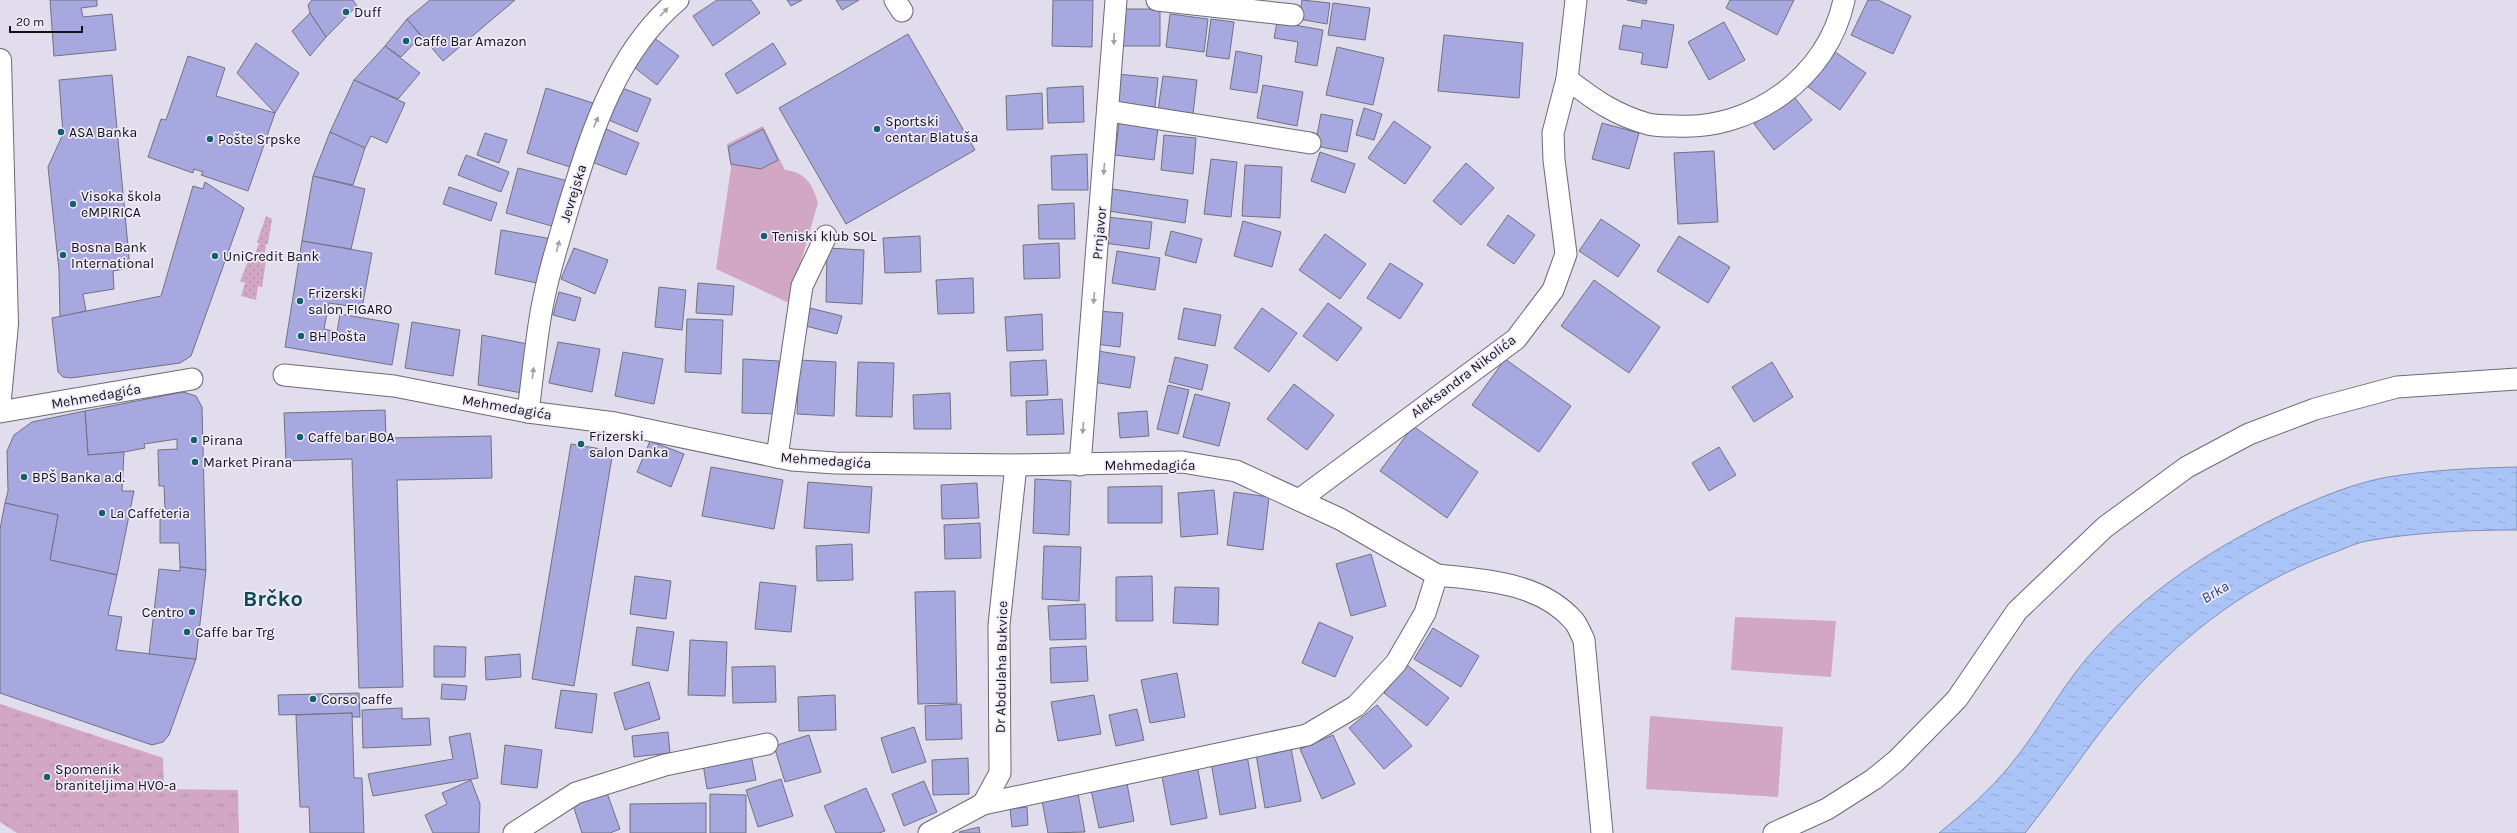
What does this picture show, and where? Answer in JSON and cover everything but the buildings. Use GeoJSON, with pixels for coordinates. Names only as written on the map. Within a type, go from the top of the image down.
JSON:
{"type":"FeatureCollection","features":[{"type":"Feature","properties":{"kind":"main road"},"geometry":{"type":"LineString","coordinates":[[0,60],[7,324],[0,398]]}},
{"type":"Feature","properties":{"kind":"street","name":"Jevrejska"},"geometry":{"type":"LineString","coordinates":[[528,412],[540,318],[562,230],[594,125],[628,56],[664,12],[678,0]]}},
{"type":"Feature","properties":{"kind":"street","name":"Prnjavor"},"geometry":{"type":"LineString","coordinates":[[1080,465],[1109,111],[1116,0]]}},
{"type":"Feature","properties":{"kind":"street"},"geometry":{"type":"LineString","coordinates":[[1157,0],[1293,15]]}},
{"type":"Feature","properties":{"kind":"street","name":"Aleksandra Nikolića"},"geometry":{"type":"LineString","coordinates":[[1299,500],[1516,339],[1553,290],[1566,254],[1554,160],[1553,133],[1567,79],[1576,0]]}},
{"type":"Feature","properties":{"kind":"street"},"geometry":{"type":"LineString","coordinates":[[1567,79],[1605,108],[1649,124],[1697,128],[1743,117],[1785,94],[1818,60],[1840,18],[1844,0]]}},
{"type":"Feature","properties":{"kind":"street"},"geometry":{"type":"LineString","coordinates":[[1109,111],[1310,143]]}},
{"type":"Feature","properties":{"kind":"street"},"geometry":{"type":"LineString","coordinates":[[777,457],[802,286],[826,236]]}},
{"type":"Feature","properties":{"kind":"street","name":"Mehmedagića"},"geometry":{"type":"LineString","coordinates":[[284,375],[394,386],[528,412],[615,423],[777,457],[835,463],[1080,465],[1182,462],[1236,470],[1340,519],[1437,575]]}},
{"type":"Feature","properties":{"kind":"street","name":"Mehmedagića"},"geometry":{"type":"LineString","coordinates":[[0,412],[192,379]]}},
{"type":"Feature","properties":{"kind":"street"},"geometry":{"type":"LineString","coordinates":[[1774,833],[1827,809],[1874,779],[1896,761],[1957,699],[2017,612],[2105,527],[2187,467],[2249,434],[2322,407],[2397,387],[2517,379]]}},
{"type":"Feature","properties":{"kind":"street","name":"Dr Abdulaha Bukvice"},"geometry":{"type":"LineString","coordinates":[[983,804],[1000,773],[999,625],[1016,465]]}},
{"type":"Feature","properties":{"kind":"street"},"geometry":{"type":"LineString","coordinates":[[929,833],[983,804],[1307,735],[1356,706],[1396,663],[1425,613],[1437,575],[1507,584],[1540,595],[1574,621],[1584,640],[1602,833]]}},
{"type":"Feature","properties":{"kind":"street"},"geometry":{"type":"LineString","coordinates":[[514,833],[576,793],[665,765],[766,744]]}},
{"type":"Feature","properties":{"kind":"green space","name":"Teniski klub SOL"},"geometry":{"type":"Polygon","coordinates":[[[763,126],[785,170],[798,173],[807,180],[814,190],[818,203],[789,303],[716,269],[731,168],[727,144],[763,126]]]}},
{"type":"Feature","properties":{"kind":"green space"},"geometry":{"type":"Polygon","coordinates":[[[266,216],[272,219],[268,244],[266,244],[264,260],[266,261],[262,287],[258,286],[256,300],[241,296],[245,283],[240,281],[250,256],[254,257],[259,243],[257,242],[266,216]]]}},
{"type":"Feature","properties":{"kind":"green space"},"geometry":{"type":"Polygon","coordinates":[[[1735,617],[1836,621],[1831,677],[1731,670],[1735,617]]]}},
{"type":"Feature","properties":{"kind":"green space"},"geometry":{"type":"Polygon","coordinates":[[[0,704],[163,758],[164,789],[238,790],[239,833],[17,833],[0,822],[0,704]]]}},
{"type":"Feature","properties":{"kind":"green space"},"geometry":{"type":"Polygon","coordinates":[[[1650,716],[1783,727],[1778,797],[1646,789],[1650,716]]]}},
{"type":"Feature","properties":{"kind":"water","name":"Brka"},"geometry":{"type":"Polygon","coordinates":[[[2517,467],[2517,530],[2442,532],[2404,535],[2362,542],[2302,565],[2274,579],[2248,594],[2199,629],[2154,670],[2133,692],[2105,726],[2025,833],[1939,833],[1977,800],[2004,773],[2022,750],[2077,671],[2109,634],[2156,592],[2207,556],[2261,525],[2290,511],[2363,483],[2388,477],[2436,471],[2517,467]]]}},
{"type":"Feature","properties":{"kind":"place","name":"Duff"},"geometry":{"type":"Point","coordinates":[346,12]}},
{"type":"Feature","properties":{"kind":"place","name":"Caffe Bar Amazon"},"geometry":{"type":"Point","coordinates":[406,41]}},
{"type":"Feature","properties":{"kind":"place","name":"Sportski centar Blatuša"},"geometry":{"type":"Point","coordinates":[877,129]}},
{"type":"Feature","properties":{"kind":"place","name":"ASA Banka"},"geometry":{"type":"Point","coordinates":[61,132]}},
{"type":"Feature","properties":{"kind":"place","name":"Pošte Srpske"},"geometry":{"type":"Point","coordinates":[210,139]}},
{"type":"Feature","properties":{"kind":"place","name":"Visoka škola eMPIRICA"},"geometry":{"type":"Point","coordinates":[73,204]}},
{"type":"Feature","properties":{"kind":"place","name":"Teniski klub SOL"},"geometry":{"type":"Point","coordinates":[764,236]}},
{"type":"Feature","properties":{"kind":"place","name":"Bosna Bank International"},"geometry":{"type":"Point","coordinates":[63,255]}},
{"type":"Feature","properties":{"kind":"place","name":"UniCredit Bank"},"geometry":{"type":"Point","coordinates":[215,256]}},
{"type":"Feature","properties":{"kind":"place","name":"Frizerski salon FIGARO"},"geometry":{"type":"Point","coordinates":[300,301]}},
{"type":"Feature","properties":{"kind":"place","name":"BH Pošta"},"geometry":{"type":"Point","coordinates":[301,336]}},
{"type":"Feature","properties":{"kind":"place","name":"Caffe bar BOA"},"geometry":{"type":"Point","coordinates":[300,437]}},
{"type":"Feature","properties":{"kind":"place","name":"Pirana"},"geometry":{"type":"Point","coordinates":[194,440]}},
{"type":"Feature","properties":{"kind":"place","name":"Frizerski salon Danka"},"geometry":{"type":"Point","coordinates":[581,444]}},
{"type":"Feature","properties":{"kind":"place","name":"Market Pirana"},"geometry":{"type":"Point","coordinates":[195,462]}},
{"type":"Feature","properties":{"kind":"place","name":"BPŠ Banka a.d."},"geometry":{"type":"Point","coordinates":[24,477]}},
{"type":"Feature","properties":{"kind":"place","name":"La Caffeteria"},"geometry":{"type":"Point","coordinates":[102,513]}},
{"type":"Feature","properties":{"kind":"place","name":"Centro"},"geometry":{"type":"Point","coordinates":[192,612]}},
{"type":"Feature","properties":{"kind":"place","name":"Caffe bar Trg"},"geometry":{"type":"Point","coordinates":[187,632]}},
{"type":"Feature","properties":{"kind":"place","name":"Corso caffe"},"geometry":{"type":"Point","coordinates":[313,699]}},
{"type":"Feature","properties":{"kind":"place","name":"Spomenik braniteljima HVO-a"},"geometry":{"type":"Point","coordinates":[47,777]}},
{"type":"Feature","properties":{"kind":"district","name":"Brčko"},"geometry":{"type":"Point","coordinates":[273,598]}}]}
